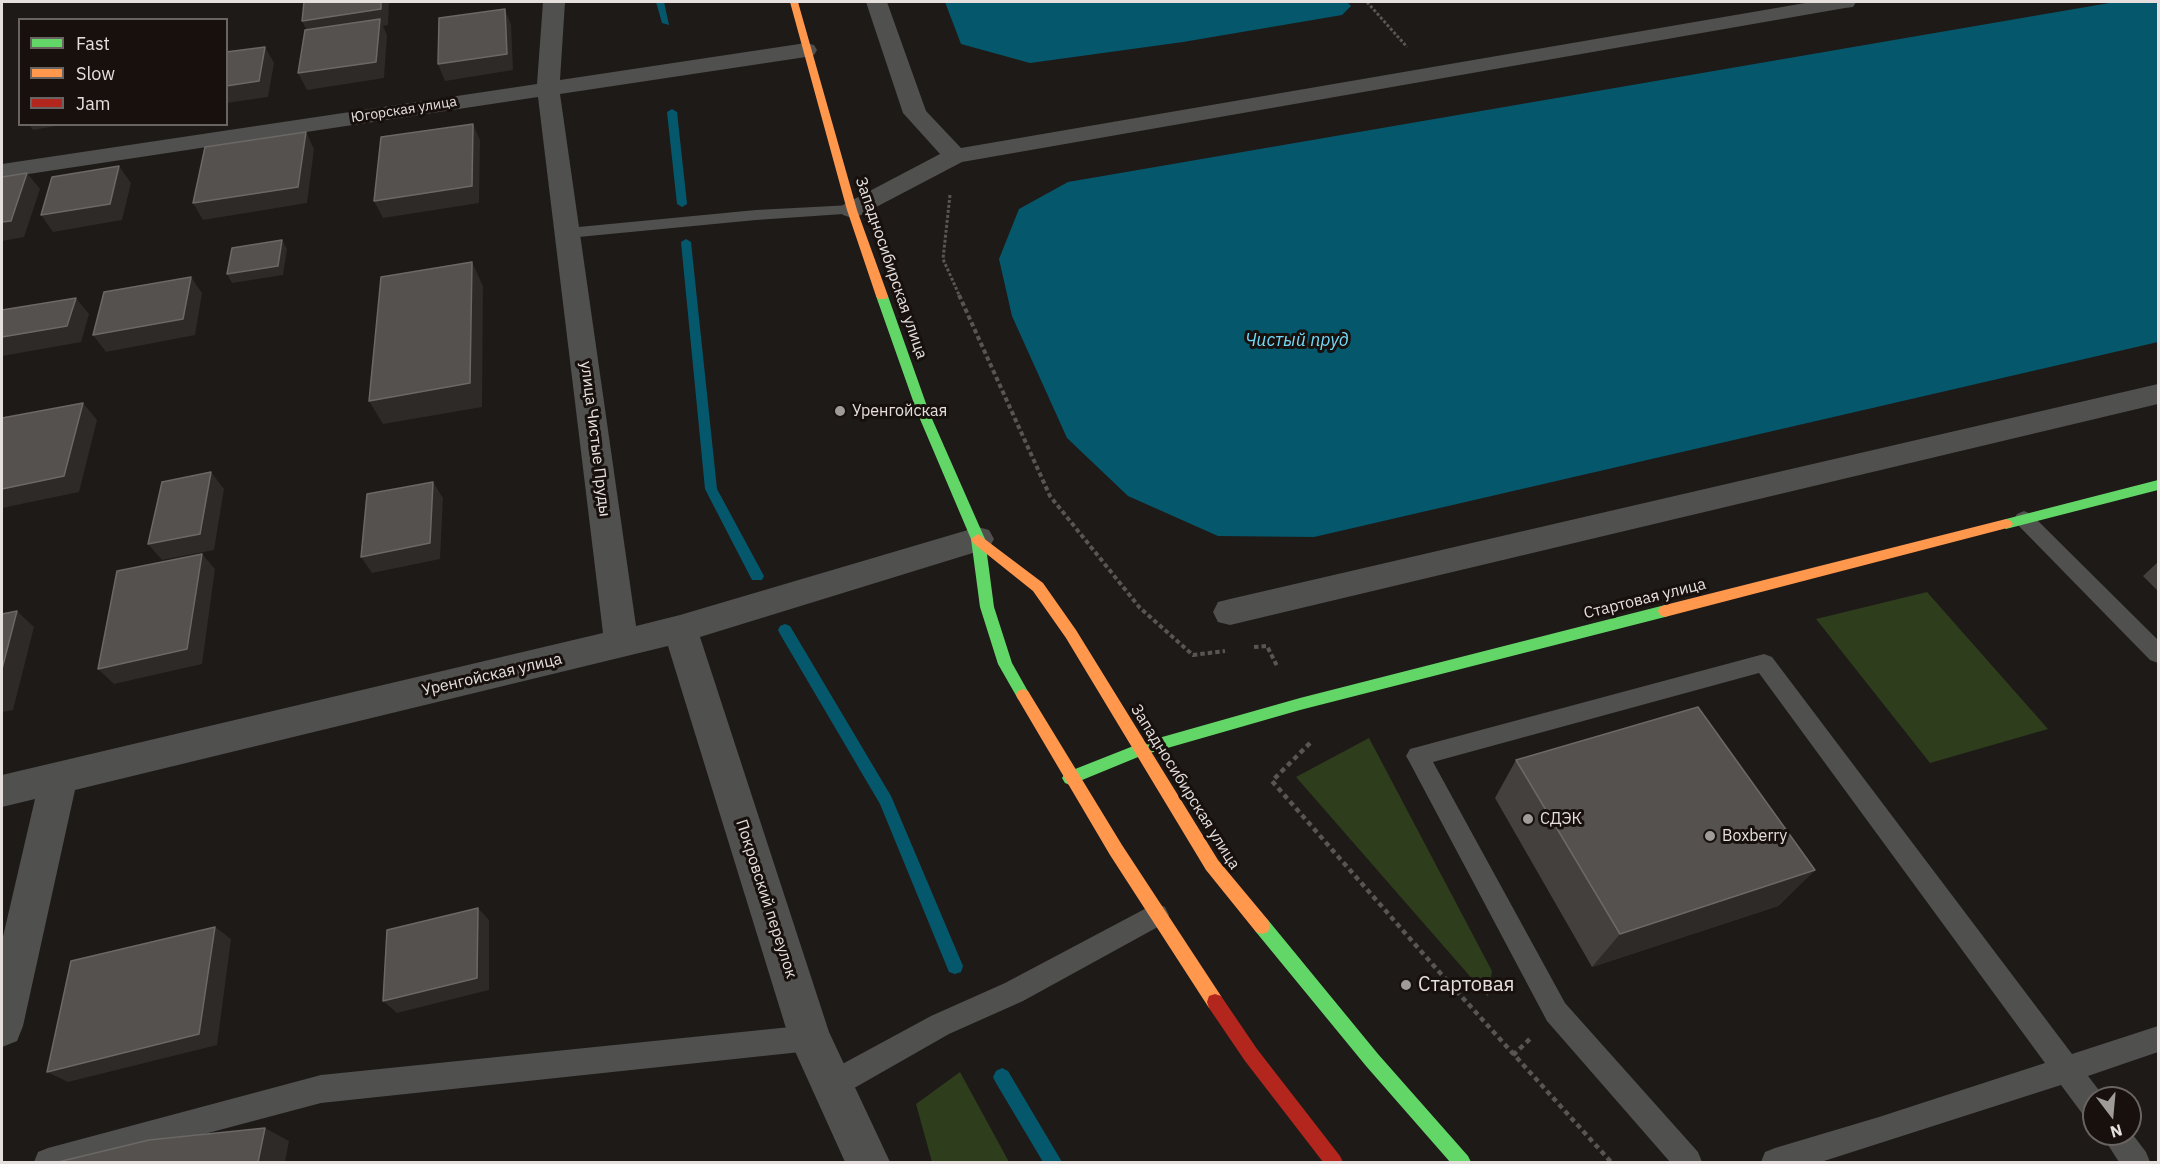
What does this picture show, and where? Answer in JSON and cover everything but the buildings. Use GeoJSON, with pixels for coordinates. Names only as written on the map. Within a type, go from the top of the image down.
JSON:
{"type":"FeatureCollection","features":[{"type":"Feature","properties":{"kind":"main road","name":"Западносибирская улица"},"geometry":{"type":"LineString","coordinates":[[794,2],[852,210],[923,412],[978,539],[987,607],[1005,664],[1070,778],[1156,915],[1251,1055],[1334,1162]]}},
{"type":"Feature","properties":{"kind":"main road","name":"Стартовая улица"},"geometry":{"type":"LineString","coordinates":[[1070,778],[1141,749],[1311,701],[2158,485]]}},
{"type":"Feature","properties":{"kind":"main road","name":"Западносибирская улица"},"geometry":{"type":"LineString","coordinates":[[978,539],[1038,587],[1071,634],[1212,865],[1371,1060],[1462,1162]]}},
{"type":"Feature","properties":{"kind":"street","name":"улица Чистые Пруды"},"geometry":{"type":"LineString","coordinates":[[554,2],[548,88],[621,644]]}},
{"type":"Feature","properties":{"kind":"street"},"geometry":{"type":"LineString","coordinates":[[876,2],[915,113],[955,156]]}},
{"type":"Feature","properties":{"kind":"street"},"geometry":{"type":"LineString","coordinates":[[852,210],[955,156],[1845,2]]}},
{"type":"Feature","properties":{"kind":"street","name":"Югорская улица"},"geometry":{"type":"LineString","coordinates":[[2,171],[806,50]]}},
{"type":"Feature","properties":{"kind":"street"},"geometry":{"type":"LineString","coordinates":[[1230,612],[2158,394]]}},
{"type":"Feature","properties":{"kind":"street","name":"Уренгойская улица"},"geometry":{"type":"LineString","coordinates":[[2,792],[680,629],[978,539]]}},
{"type":"Feature","properties":{"kind":"street","name":"Покровский переулок"},"geometry":{"type":"LineString","coordinates":[[680,629],[810,1038],[868,1162]]}},
{"type":"Feature","properties":{"kind":"street"},"geometry":{"type":"LineString","coordinates":[[2,1026],[59,778]]}},
{"type":"Feature","properties":{"kind":"lane"},"geometry":{"type":"LineString","coordinates":[[568,233],[756,215],[852,210]]}},
{"type":"Feature","properties":{"kind":"lane"},"geometry":{"type":"LineString","coordinates":[[2024,519],[2158,654]]}},
{"type":"Feature","properties":{"kind":"lane"},"geometry":{"type":"LineString","coordinates":[[1688,1162],[1556,1012],[1418,756],[1764,663],[2082,1090]]}},
{"type":"Feature","properties":{"kind":"lane"},"geometry":{"type":"LineString","coordinates":[[832,1085],[940,1025],[1014,992],[1156,915]]}},
{"type":"Feature","properties":{"kind":"lane"},"geometry":{"type":"LineString","coordinates":[[48,1162],[321,1089],[810,1038]]}},
{"type":"Feature","properties":{"kind":"lane"},"geometry":{"type":"LineString","coordinates":[[1774,1162],[1879,1131],[2158,1038]]}},
{"type":"Feature","properties":{"kind":"lane"},"geometry":{"type":"LineString","coordinates":[[2124,1146],[2136,1162]]}},
{"type":"Feature","properties":{"kind":"path"},"geometry":{"type":"LineString","coordinates":[[1367,2],[1428,73]]}},
{"type":"Feature","properties":{"kind":"path"},"geometry":{"type":"LineString","coordinates":[[955,156],[943,259],[1050,496],[1140,608]]}},
{"type":"Feature","properties":{"kind":"path"},"geometry":{"type":"LineString","coordinates":[[1317,736],[1272,781],[1434,966],[1611,1162]]}},
{"type":"Feature","properties":{"kind":"green space"},"geometry":{"type":"Polygon","coordinates":[[[1927,592],[2048,729],[1930,763],[1816,619],[1927,592]]]}},
{"type":"Feature","properties":{"kind":"green space"},"geometry":{"type":"Polygon","coordinates":[[[1369,738],[1492,971],[1488,997],[1296,777],[1369,738]]]}},
{"type":"Feature","properties":{"kind":"green space"},"geometry":{"type":"Polygon","coordinates":[[[960,1072],[1009,1162],[932,1162],[916,1104],[960,1072]]]}},
{"type":"Feature","properties":{"kind":"water"},"geometry":{"type":"Polygon","coordinates":[[[945,2],[1347,2],[1351,6],[1342,15],[1183,42],[1030,63],[961,44],[945,2]]]}},
{"type":"Feature","properties":{"kind":"water","name":"Чистый пруд"},"geometry":{"type":"Polygon","coordinates":[[[2115,2],[2158,2],[2158,342],[1314,537],[1218,536],[1128,496],[1067,438],[1012,316],[999,259],[1019,209],[1068,182],[2115,2]]]}},
{"type":"Feature","properties":{"kind":"waterway"},"geometry":{"type":"LineString","coordinates":[[660,2],[666,23]]}},
{"type":"Feature","properties":{"kind":"waterway"},"geometry":{"type":"LineString","coordinates":[[672,112],[682,204]]}},
{"type":"Feature","properties":{"kind":"waterway"},"geometry":{"type":"LineString","coordinates":[[686,242],[711,489],[757,576]]}},
{"type":"Feature","properties":{"kind":"waterway"},"geometry":{"type":"LineString","coordinates":[[785,630],[886,801],[955,966]]}},
{"type":"Feature","properties":{"kind":"waterway"},"geometry":{"type":"LineString","coordinates":[[1002,1077],[1053,1162]]}},
{"type":"Feature","properties":{"kind":"traffic: fast"},"geometry":{"type":"LineString","coordinates":[[882,296],[923,412],[978,539],[987,607],[1005,664],[1023,695]]}},
{"type":"Feature","properties":{"kind":"traffic: fast"},"geometry":{"type":"LineString","coordinates":[[2006,524],[2158,485]]}},
{"type":"Feature","properties":{"kind":"traffic: fast"},"geometry":{"type":"LineString","coordinates":[[1070,778],[1141,749],[1300,704],[1665,611]]}},
{"type":"Feature","properties":{"kind":"traffic: fast"},"geometry":{"type":"LineString","coordinates":[[1262,926],[1372,1060],[1462,1162]]}},
{"type":"Feature","properties":{"kind":"traffic: slow"},"geometry":{"type":"LineString","coordinates":[[794,2],[852,210],[882,296]]}},
{"type":"Feature","properties":{"kind":"traffic: slow"},"geometry":{"type":"LineString","coordinates":[[1665,611],[2006,524]]}},
{"type":"Feature","properties":{"kind":"traffic: slow"},"geometry":{"type":"LineString","coordinates":[[978,539],[1038,587],[1071,634],[1212,865],[1262,926]]}},
{"type":"Feature","properties":{"kind":"traffic: slow"},"geometry":{"type":"LineString","coordinates":[[1023,695],[1116,850],[1215,1002]]}},
{"type":"Feature","properties":{"kind":"traffic: jam"},"geometry":{"type":"LineString","coordinates":[[1215,1002],[1251,1055],[1334,1162]]}},
{"type":"Feature","properties":{"kind":"place","name":"Уренгойская"},"geometry":{"type":"Point","coordinates":[840,411]}},
{"type":"Feature","properties":{"kind":"place","name":"СДЭК"},"geometry":{"type":"Point","coordinates":[1528,819]}},
{"type":"Feature","properties":{"kind":"place","name":"Boxberry"},"geometry":{"type":"Point","coordinates":[1710,836]}},
{"type":"Feature","properties":{"kind":"place","name":"Стартовая"},"geometry":{"type":"Point","coordinates":[1406,985]}}]}
